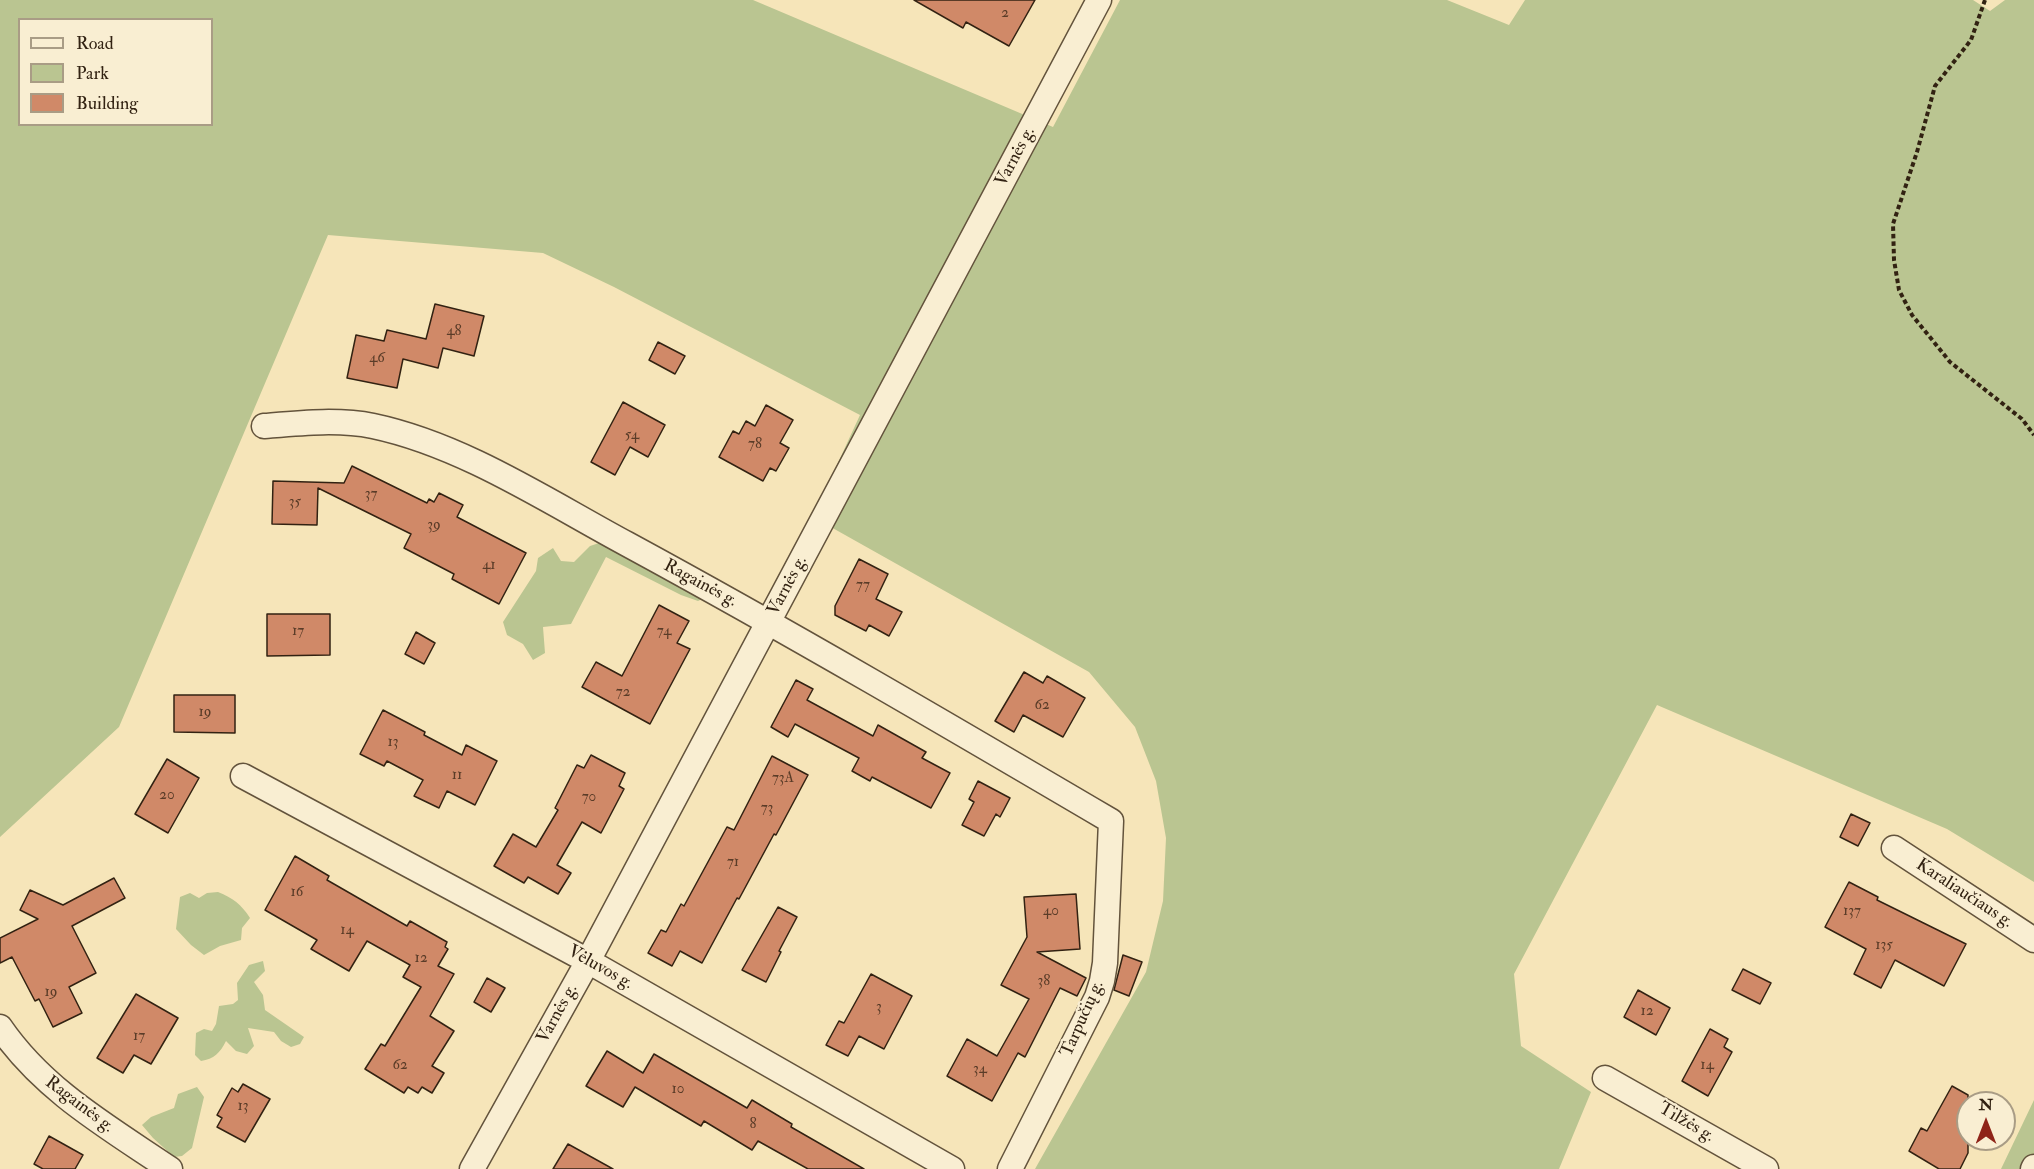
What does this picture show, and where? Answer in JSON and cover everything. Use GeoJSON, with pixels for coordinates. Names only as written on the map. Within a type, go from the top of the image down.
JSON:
{"type":"FeatureCollection","features":[{"type":"Feature","properties":{"kind":"street","name":"Varnės g."},"geometry":{"type":"LineString","coordinates":[[472,1169],[588,961],[1099,0]]}},
{"type":"Feature","properties":{"kind":"street","name":"Ragainės g."},"geometry":{"type":"LineString","coordinates":[[264,426],[320,422],[372,426],[412,437],[476,463],[769,621],[1111,820]]}},
{"type":"Feature","properties":{"kind":"street","name":"Vėluvos g."},"geometry":{"type":"LineString","coordinates":[[243,776],[588,961],[952,1169]]}},
{"type":"Feature","properties":{"kind":"street","name":"Tarpučių g."},"geometry":{"type":"LineString","coordinates":[[1010,1169],[1097,997],[1102,981],[1107,935],[1111,820]]}},
{"type":"Feature","properties":{"kind":"street","name":"Karaliaučiaus g."},"geometry":{"type":"LineString","coordinates":[[1894,848],[2034,940]]}},
{"type":"Feature","properties":{"kind":"street","name":"Ragainės g."},"geometry":{"type":"LineString","coordinates":[[0,1027],[26,1061],[47,1082],[74,1104],[170,1169]]}},
{"type":"Feature","properties":{"kind":"street","name":"Tilžės g."},"geometry":{"type":"LineString","coordinates":[[1605,1078],[1766,1169]]}},
{"type":"Feature","properties":{"kind":"path"},"geometry":{"type":"LineString","coordinates":[[1985,0],[1971,40],[1935,86],[1917,152],[1893,224],[1894,260],[1899,290],[1912,315],[1950,362],[2022,419],[2034,435]]}},
{"type":"Feature","properties":{"kind":"green space"},"geometry":{"type":"Polygon","coordinates":[[[0,0],[753,0],[1053,127],[1120,0],[1447,0],[1509,25],[1525,0],[1973,0],[1990,11],[2005,0],[2034,0],[2034,882],[1947,829],[1657,705],[1514,974],[1521,1046],[1591,1092],[1559,1169],[1035,1169],[1146,972],[1163,901],[1166,838],[1156,781],[1135,727],[1089,672],[813,517],[860,415],[614,287],[543,253],[328,235],[119,727],[0,837],[0,0]]]}},
{"type":"Feature","properties":{"kind":"green space"},"geometry":{"type":"Polygon","coordinates":[[[605,541],[708,596],[698,601],[681,595],[606,557],[571,624],[543,627],[545,653],[533,660],[523,644],[507,635],[503,622],[536,571],[538,558],[553,548],[561,561],[574,562],[590,546],[605,541]]]}},
{"type":"Feature","properties":{"kind":"green space"},"geometry":{"type":"Polygon","coordinates":[[[218,892],[236,902],[250,918],[242,928],[241,940],[220,946],[204,955],[176,929],[180,897],[190,893],[199,898],[207,893],[218,892]]]}},
{"type":"Feature","properties":{"kind":"green space"},"geometry":{"type":"Polygon","coordinates":[[[263,961],[265,971],[254,982],[263,995],[265,1010],[304,1037],[300,1044],[291,1047],[281,1041],[274,1032],[248,1028],[254,1046],[247,1054],[236,1051],[226,1041],[216,1055],[201,1061],[195,1055],[196,1033],[204,1029],[212,1031],[216,1024],[219,1006],[233,1004],[238,1000],[237,983],[249,965],[263,961]]]}},
{"type":"Feature","properties":{"kind":"green space"},"geometry":{"type":"Polygon","coordinates":[[[197,1087],[204,1097],[192,1148],[182,1156],[174,1157],[142,1125],[151,1117],[174,1108],[178,1094],[197,1087]]]}},
{"type":"Feature","properties":{"kind":"green space"},"geometry":{"type":"Polygon","coordinates":[[[2034,1100],[2034,1169],[2001,1169],[2010,1151],[2016,1151],[2016,1138],[2034,1100]]]}},
{"type":"Feature","properties":{"kind":"building"},"geometry":{"type":"Polygon","coordinates":[[[914,0],[1035,0],[1009,46],[966,22],[963,28],[914,0]]]}},
{"type":"Feature","properties":{"kind":"building"},"geometry":{"type":"Polygon","coordinates":[[[435,304],[484,316],[474,356],[443,348],[438,368],[403,359],[397,388],[347,378],[356,335],[384,341],[387,330],[426,339],[435,304]]]}},
{"type":"Feature","properties":{"kind":"building"},"geometry":{"type":"Polygon","coordinates":[[[658,342],[685,356],[675,374],[649,360],[658,342]]]}},
{"type":"Feature","properties":{"kind":"building"},"geometry":{"type":"Polygon","coordinates":[[[623,402],[665,425],[648,457],[630,447],[615,475],[591,462],[623,402]]]}},
{"type":"Feature","properties":{"kind":"building"},"geometry":{"type":"Polygon","coordinates":[[[766,405],[793,420],[780,443],[789,448],[776,471],[770,468],[763,481],[719,457],[733,431],[739,434],[746,421],[755,426],[766,405]]]}},
{"type":"Feature","properties":{"kind":"building"},"geometry":{"type":"Polygon","coordinates":[[[352,466],[427,503],[429,499],[434,502],[439,493],[463,505],[457,517],[526,553],[499,604],[452,579],[454,574],[404,548],[411,534],[318,488],[317,525],[272,524],[273,481],[344,483],[352,466]]]}},
{"type":"Feature","properties":{"kind":"building"},"geometry":{"type":"Polygon","coordinates":[[[859,559],[888,574],[876,599],[902,612],[889,636],[869,625],[866,631],[835,615],[835,606],[859,559]]]}},
{"type":"Feature","properties":{"kind":"building"},"geometry":{"type":"Polygon","coordinates":[[[659,605],[689,621],[677,643],[690,649],[650,724],[582,687],[596,662],[622,676],[659,605]]]}},
{"type":"Feature","properties":{"kind":"building"},"geometry":{"type":"Polygon","coordinates":[[[267,614],[330,614],[330,655],[267,656],[267,614]]]}},
{"type":"Feature","properties":{"kind":"building"},"geometry":{"type":"Polygon","coordinates":[[[416,632],[435,643],[424,664],[405,654],[416,632]]]}},
{"type":"Feature","properties":{"kind":"building"},"geometry":{"type":"Polygon","coordinates":[[[1024,672],[1043,683],[1047,676],[1085,698],[1063,737],[1023,715],[1014,732],[995,721],[1024,672]]]}},
{"type":"Feature","properties":{"kind":"building"},"geometry":{"type":"Polygon","coordinates":[[[796,680],[813,689],[807,700],[873,736],[878,725],[926,752],[922,758],[950,773],[931,808],[872,777],[870,781],[852,771],[859,758],[795,724],[788,737],[771,727],[796,680]]]}},
{"type":"Feature","properties":{"kind":"building"},"geometry":{"type":"Polygon","coordinates":[[[174,695],[235,695],[235,733],[174,732],[174,695]]]}},
{"type":"Feature","properties":{"kind":"building"},"geometry":{"type":"Polygon","coordinates":[[[383,710],[462,755],[466,745],[497,761],[475,805],[447,791],[439,808],[414,796],[423,780],[387,761],[384,766],[360,754],[383,710]]]}},
{"type":"Feature","properties":{"kind":"building"},"geometry":{"type":"Polygon","coordinates":[[[591,755],[625,773],[619,786],[624,789],[601,833],[582,822],[557,865],[571,873],[558,894],[528,877],[524,883],[494,866],[513,834],[536,847],[558,810],[555,808],[577,765],[584,768],[591,755]]]}},
{"type":"Feature","properties":{"kind":"building"},"geometry":{"type":"Polygon","coordinates":[[[772,756],[808,775],[702,963],[680,951],[672,966],[648,953],[661,930],[666,932],[681,904],[684,906],[727,827],[734,830],[772,756]]]}},
{"type":"Feature","properties":{"kind":"building"},"geometry":{"type":"Polygon","coordinates":[[[167,759],[199,778],[168,833],[135,814],[167,759]]]}},
{"type":"Feature","properties":{"kind":"building"},"geometry":{"type":"Polygon","coordinates":[[[978,781],[1010,798],[1000,817],[996,814],[984,836],[962,825],[974,802],[969,799],[978,781]]]}},
{"type":"Feature","properties":{"kind":"building"},"geometry":{"type":"Polygon","coordinates":[[[1851,814],[1870,823],[1858,846],[1840,837],[1851,814]]]}},
{"type":"Feature","properties":{"kind":"building"},"geometry":{"type":"Polygon","coordinates":[[[295,856],[329,876],[327,880],[407,926],[410,921],[447,942],[445,947],[448,949],[438,966],[454,974],[430,1016],[454,1031],[432,1066],[444,1073],[432,1093],[422,1087],[418,1093],[408,1087],[404,1093],[365,1069],[381,1044],[385,1046],[421,987],[403,977],[410,965],[367,941],[349,971],[311,949],[317,940],[265,910],[295,856]]]}},
{"type":"Feature","properties":{"kind":"building"},"geometry":{"type":"Polygon","coordinates":[[[114,878],[125,898],[72,926],[96,973],[69,987],[82,1013],[53,1027],[39,999],[35,1001],[12,957],[0,963],[0,938],[38,919],[20,910],[30,890],[63,905],[114,878]]]}},
{"type":"Feature","properties":{"kind":"building"},"geometry":{"type":"Polygon","coordinates":[[[1849,882],[1878,897],[1877,900],[1966,944],[1944,986],[1895,960],[1881,988],[1854,974],[1866,949],[1825,927],[1849,882]]]}},
{"type":"Feature","properties":{"kind":"building"},"geometry":{"type":"Polygon","coordinates":[[[1076,894],[1080,949],[1037,952],[1086,978],[1077,996],[1060,988],[1025,1057],[1018,1053],[992,1101],[947,1076],[967,1039],[997,1056],[1029,999],[1001,985],[1027,937],[1024,897],[1076,894]]]}},
{"type":"Feature","properties":{"kind":"building"},"geometry":{"type":"Polygon","coordinates":[[[778,907],[797,917],[766,982],[742,970],[778,907]]]}},
{"type":"Feature","properties":{"kind":"building"},"geometry":{"type":"Polygon","coordinates":[[[1123,955],[1142,962],[1129,996],[1114,990],[1123,955]]]}},
{"type":"Feature","properties":{"kind":"building"},"geometry":{"type":"Polygon","coordinates":[[[1743,969],[1771,983],[1760,1004],[1732,990],[1743,969]]]}},
{"type":"Feature","properties":{"kind":"building"},"geometry":{"type":"Polygon","coordinates":[[[871,974],[912,996],[884,1049],[859,1036],[848,1056],[826,1045],[839,1021],[844,1023],[871,974]]]}},
{"type":"Feature","properties":{"kind":"building"},"geometry":{"type":"Polygon","coordinates":[[[487,978],[505,988],[491,1012],[474,1002],[487,978]]]}},
{"type":"Feature","properties":{"kind":"building"},"geometry":{"type":"Polygon","coordinates":[[[1638,990],[1670,1008],[1656,1035],[1624,1017],[1638,990]]]}},
{"type":"Feature","properties":{"kind":"building"},"geometry":{"type":"Polygon","coordinates":[[[136,994],[178,1018],[151,1064],[134,1055],[123,1073],[97,1058],[136,994]]]}},
{"type":"Feature","properties":{"kind":"building"},"geometry":{"type":"Polygon","coordinates":[[[1710,1029],[1728,1039],[1724,1047],[1732,1052],[1708,1096],[1682,1081],[1710,1029]]]}},
{"type":"Feature","properties":{"kind":"building"},"geometry":{"type":"Polygon","coordinates":[[[607,1051],[643,1073],[654,1054],[747,1108],[752,1100],[792,1124],[791,1127],[864,1169],[808,1169],[758,1141],[752,1150],[704,1121],[701,1126],[635,1087],[623,1107],[586,1086],[607,1051]]]}},
{"type":"Feature","properties":{"kind":"building"},"geometry":{"type":"Polygon","coordinates":[[[243,1084],[270,1099],[245,1142],[217,1127],[222,1118],[217,1115],[232,1088],[238,1092],[243,1084]]]}},
{"type":"Feature","properties":{"kind":"building"},"geometry":{"type":"Polygon","coordinates":[[[1952,1086],[1961,1091],[1956,1091],[1956,1151],[1968,1151],[1968,1153],[1960,1169],[1939,1169],[1909,1151],[1921,1128],[1927,1131],[1952,1086]]]}},
{"type":"Feature","properties":{"kind":"building"},"geometry":{"type":"Polygon","coordinates":[[[49,1136],[83,1155],[75,1169],[43,1169],[34,1164],[49,1136]]]}},
{"type":"Feature","properties":{"kind":"building"},"geometry":{"type":"Polygon","coordinates":[[[568,1144],[613,1169],[553,1169],[568,1144]]]}}]}
